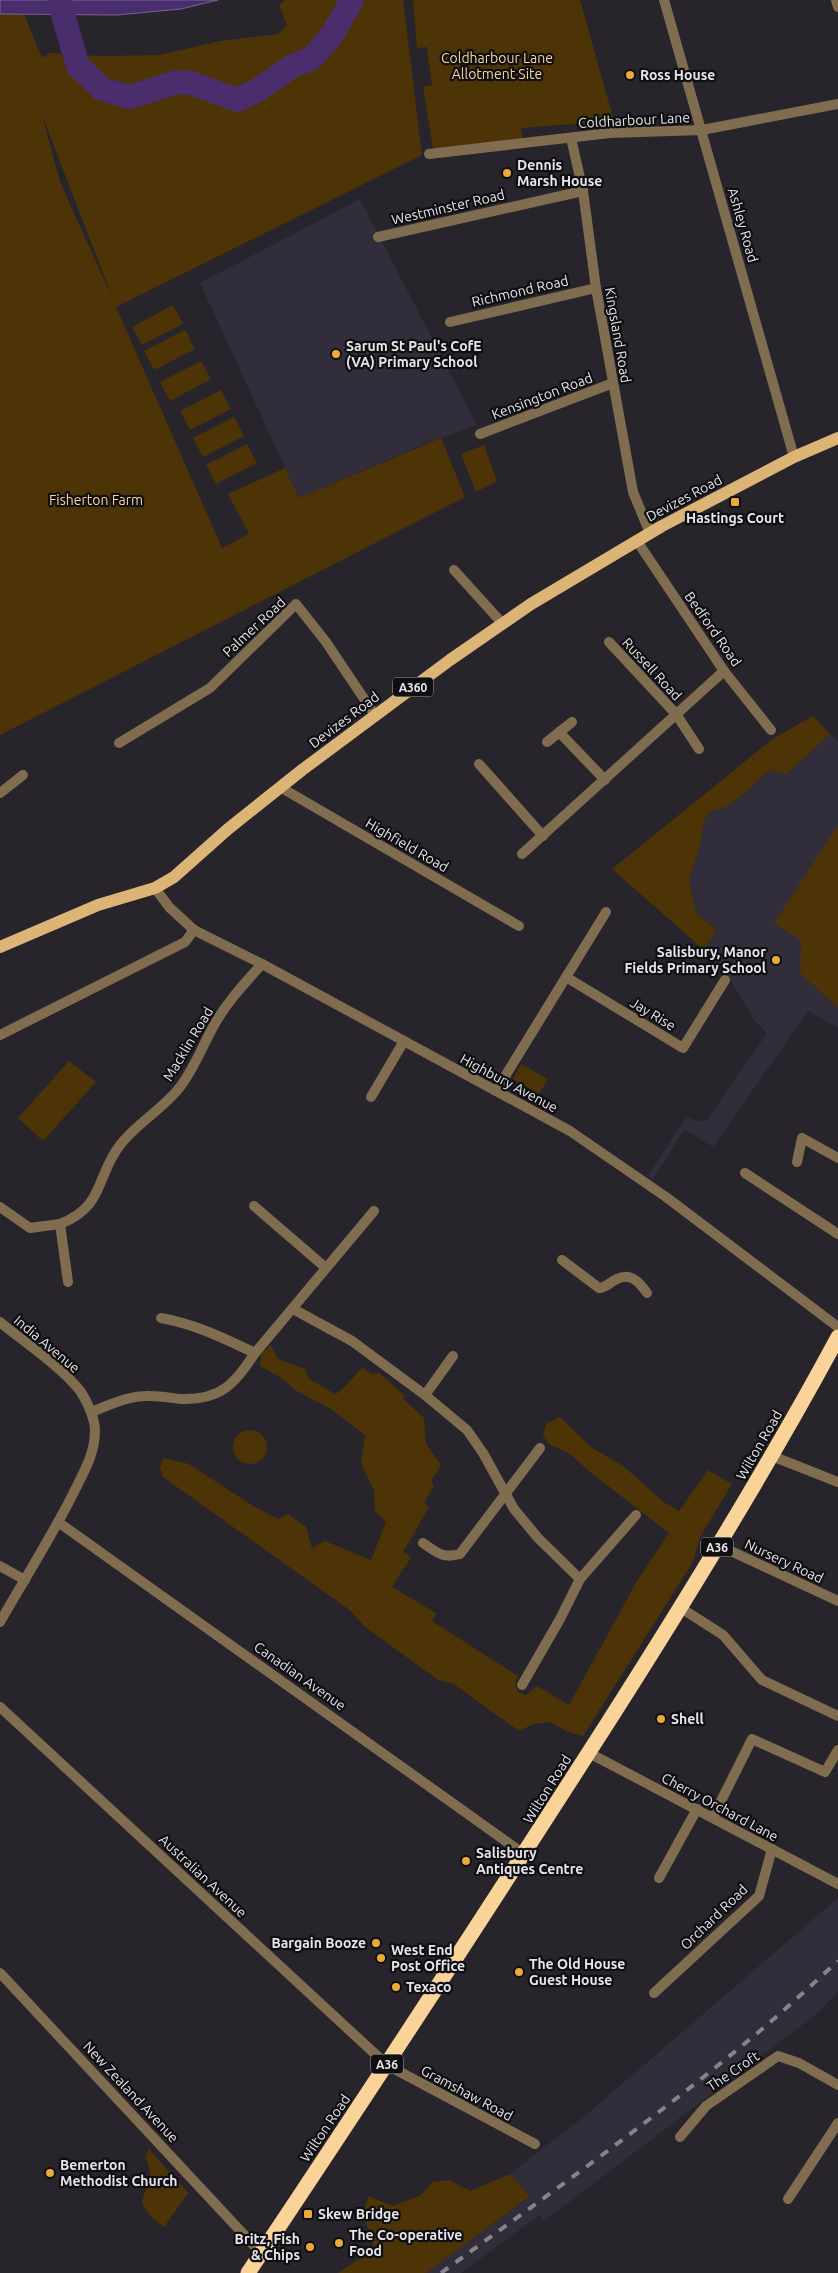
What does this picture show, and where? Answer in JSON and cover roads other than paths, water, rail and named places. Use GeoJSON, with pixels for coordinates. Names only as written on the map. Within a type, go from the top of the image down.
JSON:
{"type":"FeatureCollection","features":[{"type":"Feature","properties":{"kind":"highway","name":"Wilton Road"},"geometry":{"type":"LineString","coordinates":[[248,2273],[387,2065],[681,1608],[772,1456],[838,1337]]}},
{"type":"Feature","properties":{"kind":"main road","name":"Devizes Road"},"geometry":{"type":"LineString","coordinates":[[0,947],[98,905],[155,888],[174,877],[280,787],[502,623],[554,589],[650,533],[794,457],[838,438]]}},
{"type":"Feature","properties":{"kind":"street","name":"Ashley Road"},"geometry":{"type":"LineString","coordinates":[[664,0],[794,457]]}},
{"type":"Feature","properties":{"kind":"street"},"geometry":{"type":"LineString","coordinates":[[836,0],[838,7]]}},
{"type":"Feature","properties":{"kind":"street","name":"Coldharbour Lane"},"geometry":{"type":"LineString","coordinates":[[429,154],[610,133],[702,130],[838,104]]}},
{"type":"Feature","properties":{"kind":"street","name":"Kingsland Road"},"geometry":{"type":"LineString","coordinates":[[571,138],[583,191],[596,288],[633,492],[650,533]]}},
{"type":"Feature","properties":{"kind":"street","name":"Westminster Road"},"geometry":{"type":"LineString","coordinates":[[378,237],[583,191]]}},
{"type":"Feature","properties":{"kind":"street","name":"Richmond Road"},"geometry":{"type":"LineString","coordinates":[[450,322],[596,288]]}},
{"type":"Feature","properties":{"kind":"street","name":"Kensington Road"},"geometry":{"type":"LineString","coordinates":[[480,434],[612,383]]}},
{"type":"Feature","properties":{"kind":"street","name":"Bedford Road"},"geometry":{"type":"LineString","coordinates":[[637,541],[724,670],[771,730]]}},
{"type":"Feature","properties":{"kind":"street"},"geometry":{"type":"LineString","coordinates":[[454,570],[502,623]]}},
{"type":"Feature","properties":{"kind":"street","name":"Palmer Road"},"geometry":{"type":"LineString","coordinates":[[119,743],[210,688],[296,604],[326,642],[375,715]]}},
{"type":"Feature","properties":{"kind":"street","name":"Russell Road"},"geometry":{"type":"LineString","coordinates":[[609,642],[676,714],[699,749]]}},
{"type":"Feature","properties":{"kind":"street","name":"Russell Road"},"geometry":{"type":"LineString","coordinates":[[522,854],[724,670]]}},
{"type":"Feature","properties":{"kind":"street"},"geometry":{"type":"LineString","coordinates":[[547,742],[572,722]]}},
{"type":"Feature","properties":{"kind":"street"},"geometry":{"type":"LineString","coordinates":[[559,732],[605,780]]}},
{"type":"Feature","properties":{"kind":"street"},"geometry":{"type":"LineString","coordinates":[[480,764],[543,836]]}},
{"type":"Feature","properties":{"kind":"street"},"geometry":{"type":"LineString","coordinates":[[0,793],[23,775]]}},
{"type":"Feature","properties":{"kind":"street","name":"Highfield Road"},"geometry":{"type":"LineString","coordinates":[[280,787],[519,926]]}},
{"type":"Feature","properties":{"kind":"street","name":"Highbury Avenue"},"geometry":{"type":"LineString","coordinates":[[155,888],[169,907],[194,930],[262,964],[570,1131],[666,1197],[838,1327]]}},
{"type":"Feature","properties":{"kind":"street"},"geometry":{"type":"LineString","coordinates":[[496,1091],[606,912]]}},
{"type":"Feature","properties":{"kind":"street"},"geometry":{"type":"LineString","coordinates":[[0,1035],[185,942],[194,930]]}},
{"type":"Feature","properties":{"kind":"street","name":"Macklin Road"},"geometry":{"type":"LineString","coordinates":[[0,1207],[30,1228],[60,1224],[75,1218],[90,1205],[119,1146],[134,1130],[164,1105],[180,1086],[195,1064],[213,1026],[231,998],[262,964]]}},
{"type":"Feature","properties":{"kind":"street","name":"Jay Rise"},"geometry":{"type":"LineString","coordinates":[[566,977],[684,1048],[725,980]]}},
{"type":"Feature","properties":{"kind":"street"},"geometry":{"type":"LineString","coordinates":[[372,1097],[404,1041]]}},
{"type":"Feature","properties":{"kind":"street"},"geometry":{"type":"LineString","coordinates":[[797,1162],[802,1138],[838,1158]]}},
{"type":"Feature","properties":{"kind":"street"},"geometry":{"type":"LineString","coordinates":[[745,1173],[838,1234]]}},
{"type":"Feature","properties":{"kind":"street"},"geometry":{"type":"LineString","coordinates":[[254,1206],[326,1268]]}},
{"type":"Feature","properties":{"kind":"street"},"geometry":{"type":"LineString","coordinates":[[0,1622],[58,1522],[87,1466],[93,1448],[95,1430],[91,1412],[129,1398],[150,1396],[182,1399],[213,1395],[227,1388],[238,1378],[255,1353],[374,1211]]}},
{"type":"Feature","properties":{"kind":"street"},"geometry":{"type":"LineString","coordinates":[[60,1224],[68,1282]]}},
{"type":"Feature","properties":{"kind":"street"},"geometry":{"type":"LineString","coordinates":[[562,1260],[599,1288],[606,1287],[616,1279],[626,1277],[638,1281],[647,1293]]}},
{"type":"Feature","properties":{"kind":"street"},"geometry":{"type":"LineString","coordinates":[[293,1309],[352,1341],[425,1395],[467,1430],[484,1453],[506,1496],[538,1538],[580,1579]]}},
{"type":"Feature","properties":{"kind":"street"},"geometry":{"type":"LineString","coordinates":[[161,1318],[185,1322],[208,1330],[255,1353]]}},
{"type":"Feature","properties":{"kind":"street","name":"India Avenue"},"geometry":{"type":"LineString","coordinates":[[0,1322],[68,1379],[81,1393],[91,1412]]}},
{"type":"Feature","properties":{"kind":"street"},"geometry":{"type":"LineString","coordinates":[[425,1395],[453,1356]]}},
{"type":"Feature","properties":{"kind":"street"},"geometry":{"type":"LineString","coordinates":[[423,1543],[439,1555],[450,1557],[460,1554],[506,1496],[540,1448]]}},
{"type":"Feature","properties":{"kind":"street"},"geometry":{"type":"LineString","coordinates":[[772,1456],[838,1482]]}},
{"type":"Feature","properties":{"kind":"street"},"geometry":{"type":"LineString","coordinates":[[522,1685],[560,1619],[580,1579],[636,1515]]}},
{"type":"Feature","properties":{"kind":"street","name":"Canadian Avenue"},"geometry":{"type":"LineString","coordinates":[[58,1522],[524,1854]]}},
{"type":"Feature","properties":{"kind":"street","name":"Nursery Road"},"geometry":{"type":"LineString","coordinates":[[718,1545],[838,1601]]}},
{"type":"Feature","properties":{"kind":"street"},"geometry":{"type":"LineString","coordinates":[[0,1566],[25,1580]]}},
{"type":"Feature","properties":{"kind":"street"},"geometry":{"type":"LineString","coordinates":[[681,1608],[723,1635],[762,1680],[838,1716]]}},
{"type":"Feature","properties":{"kind":"street","name":"Australian Avenue"},"geometry":{"type":"LineString","coordinates":[[0,1707],[387,2065]]}},
{"type":"Feature","properties":{"kind":"street"},"geometry":{"type":"LineString","coordinates":[[713,1816],[752,1739],[825,1772],[838,1750]]}},
{"type":"Feature","properties":{"kind":"street","name":"Cherry Orchard Lane"},"geometry":{"type":"LineString","coordinates":[[589,1752],[713,1816],[838,1884]]}},
{"type":"Feature","properties":{"kind":"street"},"geometry":{"type":"LineString","coordinates":[[659,1878],[696,1808]]}},
{"type":"Feature","properties":{"kind":"street","name":"Orchard Road"},"geometry":{"type":"LineString","coordinates":[[654,1993],[759,1896],[772,1849]]}},
{"type":"Feature","properties":{"kind":"street","name":"New Zealand Avenue"},"geometry":{"type":"LineString","coordinates":[[0,1973],[261,2253]]}},
{"type":"Feature","properties":{"kind":"street","name":"The Croft"},"geometry":{"type":"LineString","coordinates":[[680,2137],[706,2106],[778,2056],[798,2063],[838,2085]]}},
{"type":"Feature","properties":{"kind":"street","name":"Gramshaw Road"},"geometry":{"type":"LineString","coordinates":[[387,2065],[535,2144]]}},
{"type":"Feature","properties":{"kind":"street"},"geometry":{"type":"LineString","coordinates":[[788,2199],[838,2122]]}},
{"type":"Feature","properties":{"kind":"waterway"},"geometry":{"type":"LineString","coordinates":[[59,1],[78,66],[102,89],[130,97],[177,82],[191,83],[237,100],[258,90],[291,67],[312,58],[332,35],[352,0]]}},
{"type":"Feature","properties":{"kind":"railway"},"geometry":{"type":"LineString","coordinates":[[441,2273],[591,2163],[702,2078],[764,2028],[838,1961]]}},
{"type":"Feature","properties":{"kind":"place","name":"Ross House"},"geometry":{"type":"Point","coordinates":[630,75]}},
{"type":"Feature","properties":{"kind":"place","name":"Dennis Marsh House"},"geometry":{"type":"Point","coordinates":[507,173]}},
{"type":"Feature","properties":{"kind":"place","name":"Sarum St Paul's CofE (VA) Primary School"},"geometry":{"type":"Point","coordinates":[336,354]}},
{"type":"Feature","properties":{"kind":"place","name":"Hastings Court"},"geometry":{"type":"Point","coordinates":[735,502]}},
{"type":"Feature","properties":{"kind":"place","name":"Salisbury, Manor Fields Primary School"},"geometry":{"type":"Point","coordinates":[776,960]}},
{"type":"Feature","properties":{"kind":"place","name":"Shell"},"geometry":{"type":"Point","coordinates":[661,1719]}},
{"type":"Feature","properties":{"kind":"place","name":"Salisbury Antiques Centre"},"geometry":{"type":"Point","coordinates":[466,1861]}},
{"type":"Feature","properties":{"kind":"place","name":"Bargain Booze"},"geometry":{"type":"Point","coordinates":[376,1943]}},
{"type":"Feature","properties":{"kind":"place","name":"West End Post Office"},"geometry":{"type":"Point","coordinates":[381,1958]}},
{"type":"Feature","properties":{"kind":"place","name":"The Old House Guest House"},"geometry":{"type":"Point","coordinates":[519,1972]}},
{"type":"Feature","properties":{"kind":"place","name":"Texaco"},"geometry":{"type":"Point","coordinates":[396,1987]}},
{"type":"Feature","properties":{"kind":"place","name":"Bemerton Methodist Church"},"geometry":{"type":"Point","coordinates":[50,2173]}},
{"type":"Feature","properties":{"kind":"place","name":"Skew Bridge"},"geometry":{"type":"Point","coordinates":[308,2214]}},
{"type":"Feature","properties":{"kind":"place","name":"The Co-operative Food"},"geometry":{"type":"Point","coordinates":[339,2243]}},
{"type":"Feature","properties":{"kind":"place","name":"Britz, Fish & Chips"},"geometry":{"type":"Point","coordinates":[310,2247]}},
{"type":"Feature","properties":{"kind":"park label","name":"Coldharbour Lane Allotment Site"},"geometry":{"type":"Point","coordinates":[497,66]}},
{"type":"Feature","properties":{"kind":"park label","name":"Fisherton Farm"},"geometry":{"type":"Point","coordinates":[96,500]}}]}
